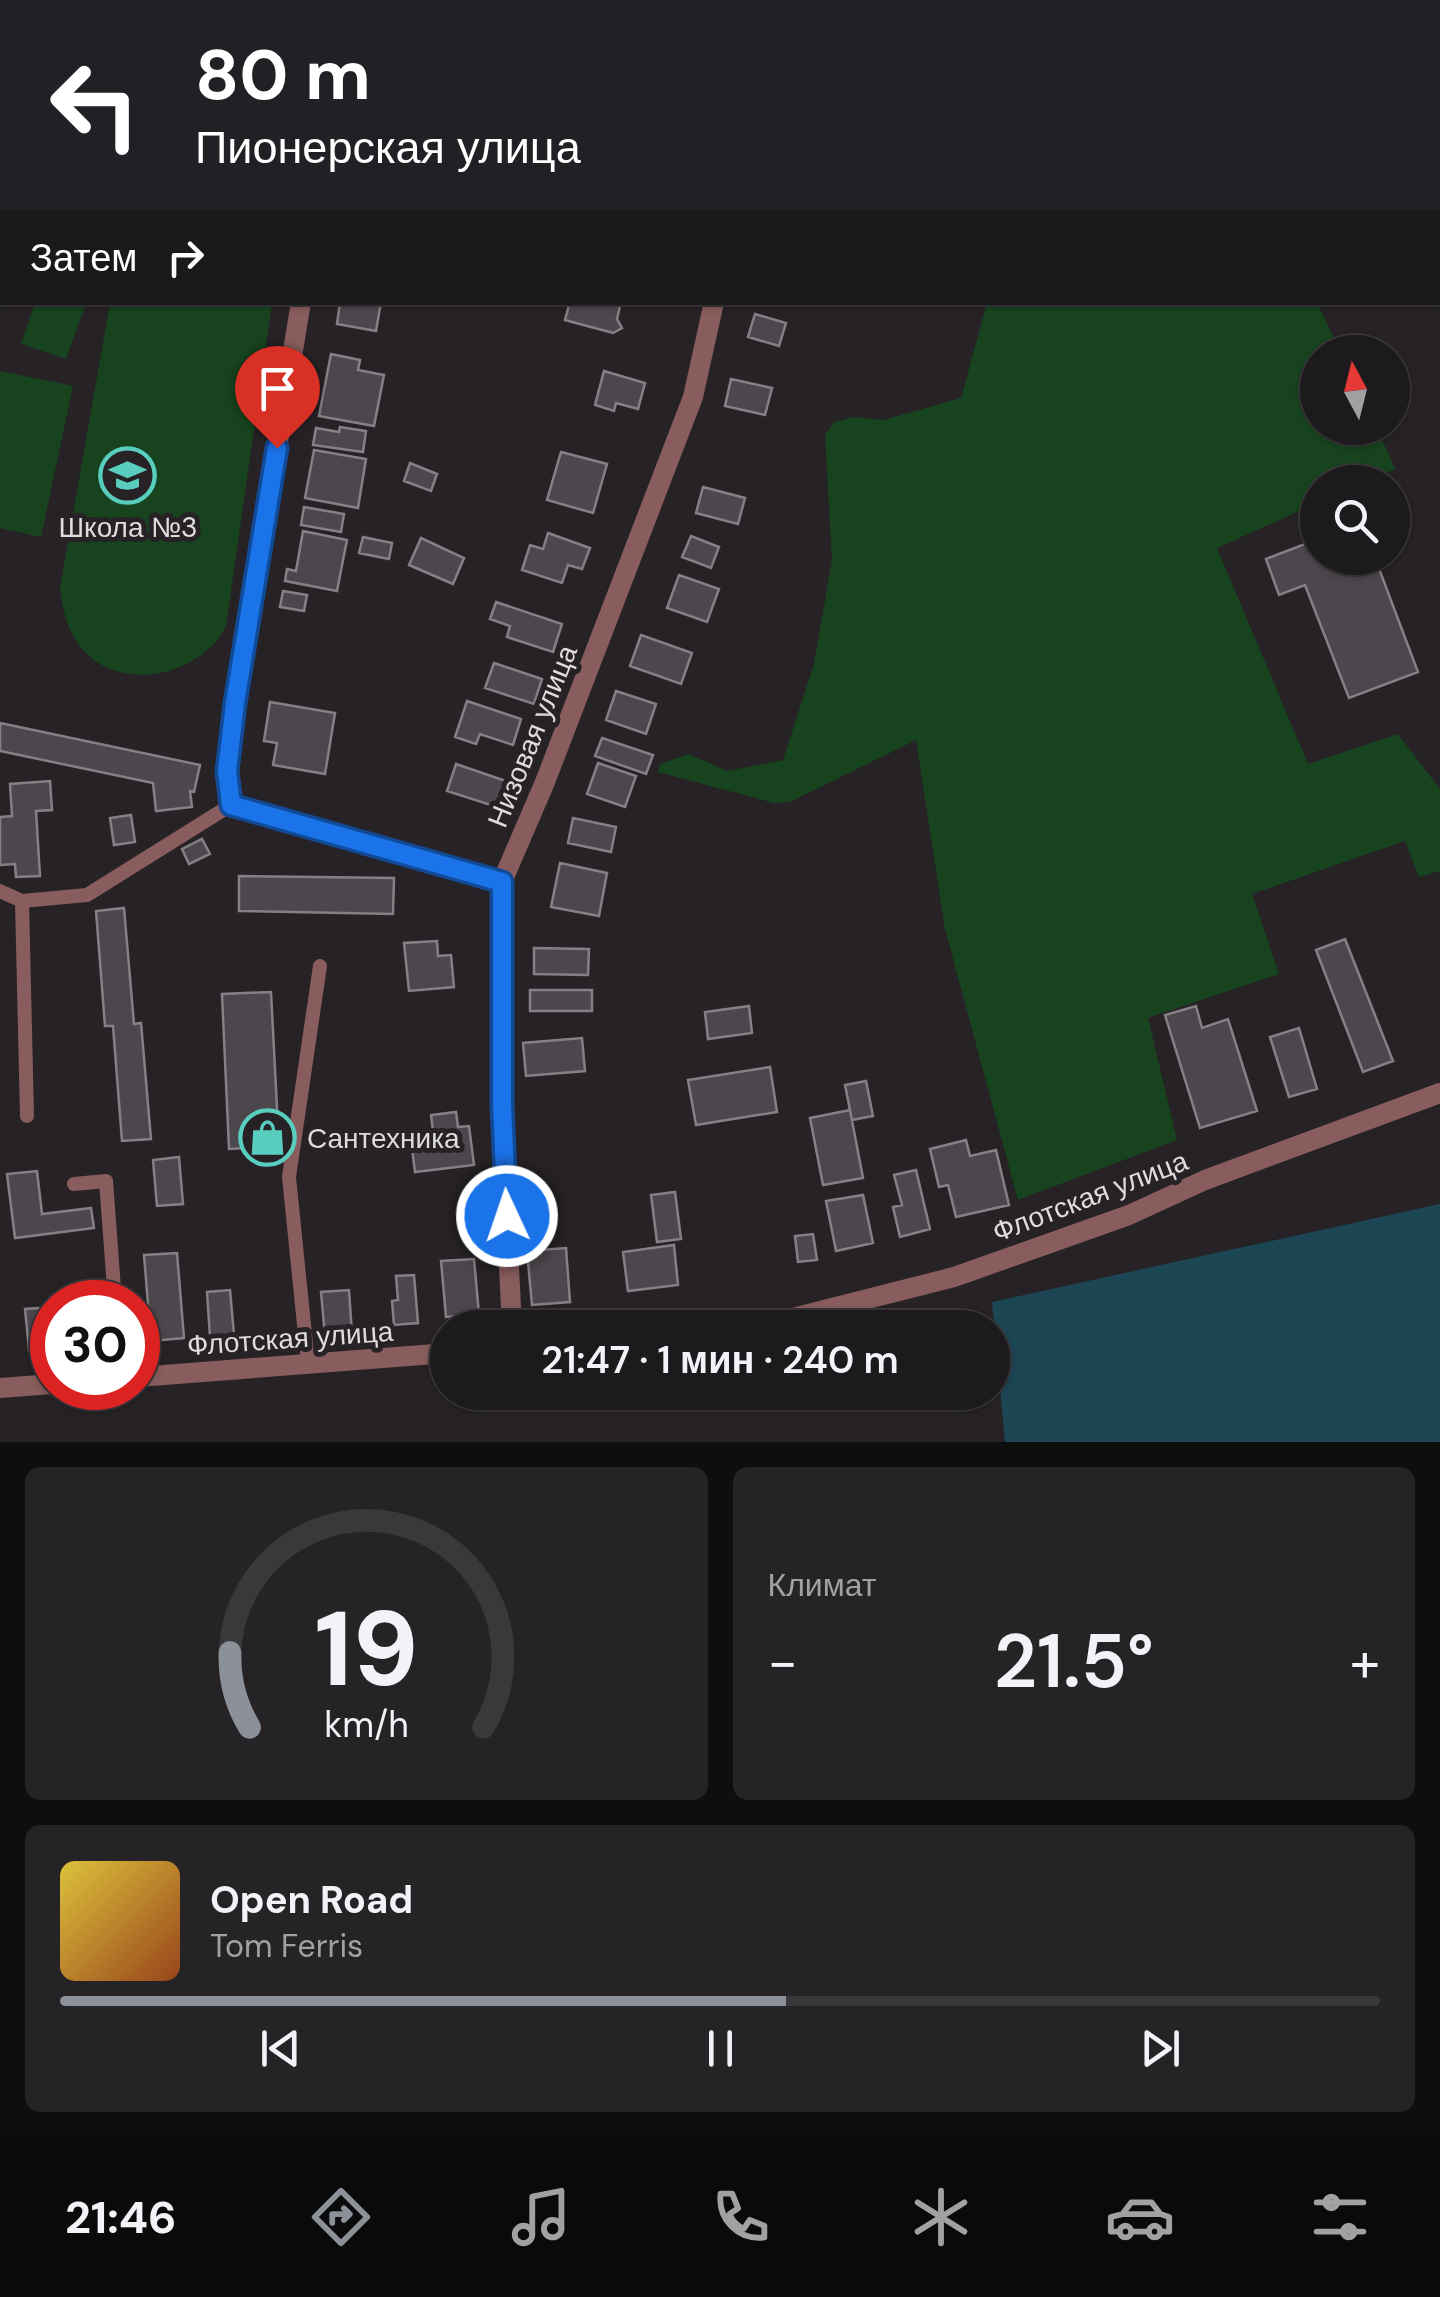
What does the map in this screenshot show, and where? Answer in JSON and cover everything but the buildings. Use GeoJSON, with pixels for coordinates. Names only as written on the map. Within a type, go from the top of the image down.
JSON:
{"type":"FeatureCollection","features":[{"type":"Feature","properties":{"kind":"street"},"geometry":{"type":"LineString","coordinates":[[301,305],[235,703],[227,771],[231,805],[502,882]]}},
{"type":"Feature","properties":{"kind":"street","name":"Низовая улица"},"geometry":{"type":"LineString","coordinates":[[511,1310],[502,1105],[502,882],[545,782],[693,397],[713,305]]}},
{"type":"Feature","properties":{"kind":"street","name":"Флотская улица"},"geometry":{"type":"LineString","coordinates":[[821,1310],[972,1270],[1129,1215],[1206,1180],[1440,1094]]}},
{"type":"Feature","properties":{"kind":"street","name":"Флотская улица"},"geometry":{"type":"LineString","coordinates":[[160,1375],[430,1354]]}},
{"type":"Feature","properties":{"kind":"street"},"geometry":{"type":"LineString","coordinates":[[0,1388],[30,1386]]}},
{"type":"Feature","properties":{"kind":"lane"},"geometry":{"type":"LineString","coordinates":[[0,892],[22,901],[87,895],[231,805]]}},
{"type":"Feature","properties":{"kind":"lane"},"geometry":{"type":"LineString","coordinates":[[22,901],[27,1116]]}},
{"type":"Feature","properties":{"kind":"lane"},"geometry":{"type":"LineString","coordinates":[[308,1364],[289,1177],[320,966]]}},
{"type":"Feature","properties":{"kind":"lane"},"geometry":{"type":"LineString","coordinates":[[74,1184],[106,1181],[113,1280]]}},
{"type":"Feature","properties":{"kind":"green space"},"geometry":{"type":"Polygon","coordinates":[[[34,305],[85,305],[66,359],[21,344],[34,305]]]}},
{"type":"Feature","properties":{"kind":"green space"},"geometry":{"type":"Polygon","coordinates":[[[110,305],[272,305],[226,626],[215,642],[182,666],[141,675],[121,672],[102,665],[74,638],[60,588],[110,305]]]}},
{"type":"Feature","properties":{"kind":"green space"},"geometry":{"type":"Polygon","coordinates":[[[986,305],[1318,305],[1333,335],[1300,335],[1300,445],[1384,445],[1393,465],[1300,465],[1300,511],[1217,548],[1308,764],[1398,734],[1440,789],[1440,871],[1419,877],[1405,841],[1252,894],[1279,974],[1148,1018],[1177,1140],[1018,1200],[945,929],[916,740],[790,802],[774,803],[658,772],[660,764],[689,754],[727,771],[783,760],[814,664],[832,560],[825,435],[834,422],[854,417],[884,420],[961,398],[986,305]]]}},
{"type":"Feature","properties":{"kind":"green space"},"geometry":{"type":"Polygon","coordinates":[[[0,371],[73,386],[41,537],[0,528],[0,371]]]}},
{"type":"Feature","properties":{"kind":"water"},"geometry":{"type":"Polygon","coordinates":[[[1440,1204],[1440,1442],[1005,1442],[1002,1410],[1010,1410],[1010,1310],[993,1310],[992,1302],[1440,1204]]]}},
{"type":"Feature","properties":{"kind":"place","name":"Школа №3"},"geometry":{"type":"Point","coordinates":[128,476]}},
{"type":"Feature","properties":{"kind":"place","name":"Сантехника"},"geometry":{"type":"Point","coordinates":[268,1138]}},
{"type":"Feature","properties":{"kind":"route"},"geometry":{"type":"LineString","coordinates":[[277,448],[235,703],[227,771],[231,805],[502,882],[502,1105],[507,1216]]}}]}
